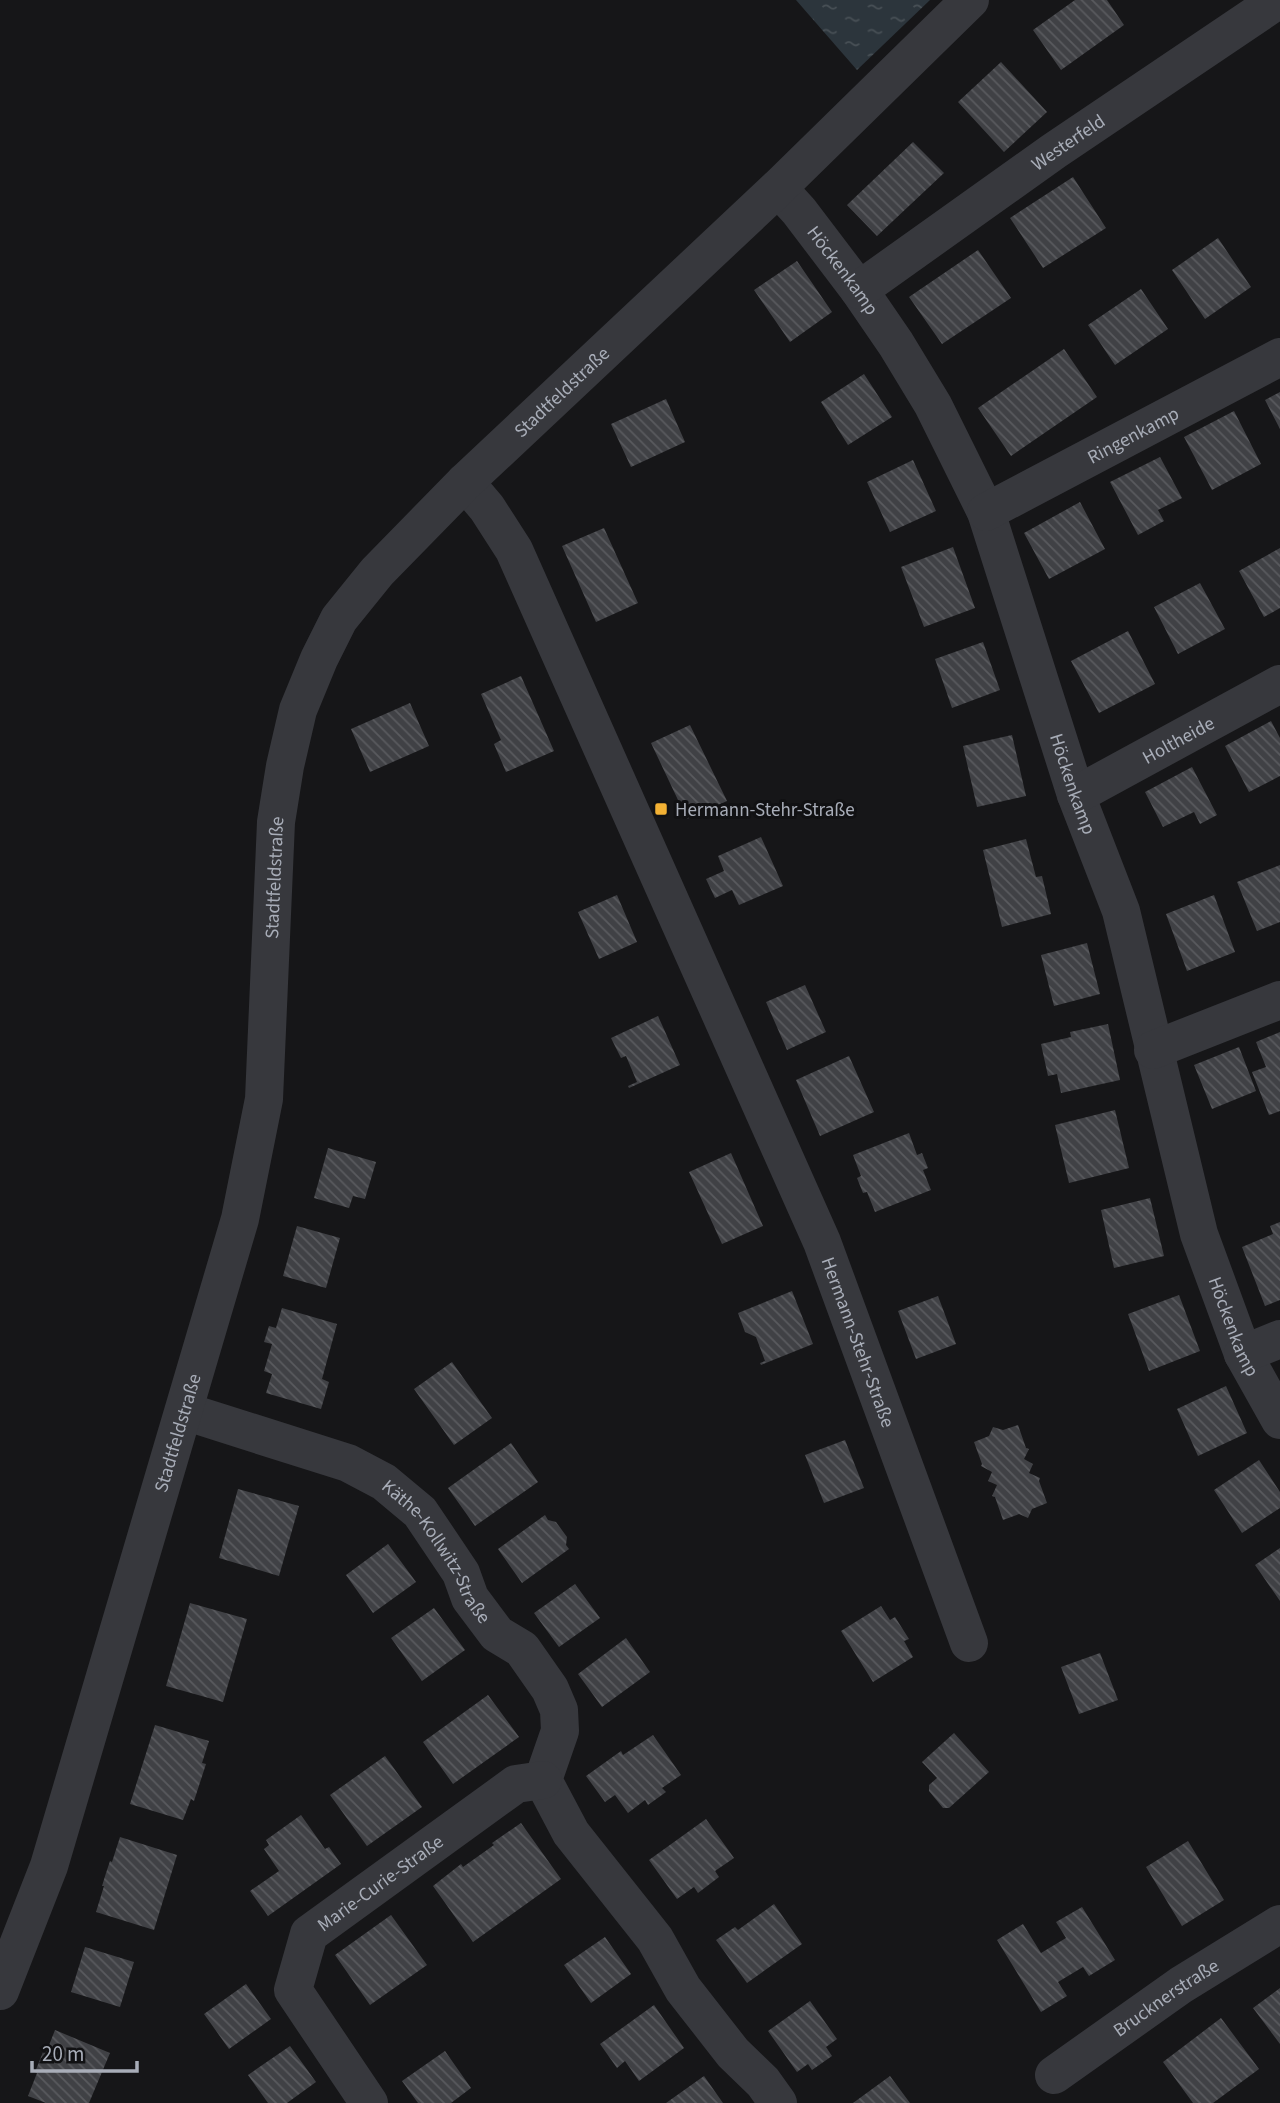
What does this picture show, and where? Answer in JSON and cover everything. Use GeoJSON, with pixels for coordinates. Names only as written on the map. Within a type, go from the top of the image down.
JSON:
{"type":"FeatureCollection","features":[{"type":"Feature","properties":{"kind":"street","name":"Stadtfeldstraße"},"geometry":{"type":"LineString","coordinates":[[0,1991],[49,1866],[240,1219],[264,1099],[276,822],[298,710],[319,659],[339,620],[377,572],[465,482],[778,188],[971,0]]}},
{"type":"Feature","properties":{"kind":"street","name":"Westerfeld"},"geometry":{"type":"LineString","coordinates":[[859,289],[1054,151],[1278,0]]}},
{"type":"Feature","properties":{"kind":"street","name":"Höckenkamp"},"geometry":{"type":"LineString","coordinates":[[778,188],[859,289],[896,345],[933,405],[986,512],[1076,795],[1121,911],[1199,1234],[1243,1353],[1280,1420]]}},
{"type":"Feature","properties":{"kind":"street","name":"Ringenkamp"},"geometry":{"type":"LineString","coordinates":[[986,512],[1280,357]]}},
{"type":"Feature","properties":{"kind":"street","name":"Hermann-Stehr-Straße"},"geometry":{"type":"LineString","coordinates":[[465,482],[487,508],[514,550],[822,1242],[969,1643]]}},
{"type":"Feature","properties":{"kind":"street","name":"Holtheide"},"geometry":{"type":"LineString","coordinates":[[1076,795],[1280,684]]}},
{"type":"Feature","properties":{"kind":"street"},"geometry":{"type":"LineString","coordinates":[[1153,1050],[1280,1000]]}},
{"type":"Feature","properties":{"kind":"street"},"geometry":{"type":"LineString","coordinates":[[1243,1353],[1280,1339]]}},
{"type":"Feature","properties":{"kind":"street","name":"Käthe-Kollwitz-Straße"},"geometry":{"type":"LineString","coordinates":[[184,1411],[348,1463],[384,1482],[420,1512],[461,1573],[470,1598],[497,1634],[522,1649],[550,1689],[559,1710],[560,1731],[543,1780]]}},
{"type":"Feature","properties":{"kind":"street"},"geometry":{"type":"LineString","coordinates":[[543,1780],[570,1833],[655,1939],[683,1989],[733,2053],[763,2082],[778,2103]]}},
{"type":"Feature","properties":{"kind":"street","name":"Marie-Curie-Straße"},"geometry":{"type":"LineString","coordinates":[[368,2103],[293,1990],[309,1934],[516,1784],[543,1780]]}},
{"type":"Feature","properties":{"kind":"street","name":"Brucknerstraße"},"geometry":{"type":"LineString","coordinates":[[1054,2075],[1181,1984],[1280,1924]]}},
{"type":"Feature","properties":{"kind":"water"},"geometry":{"type":"Polygon","coordinates":[[[796,0],[930,0],[857,70],[796,0]]]}},
{"type":"Feature","properties":{"kind":"building"},"geometry":{"type":"Polygon","coordinates":[[[1075,0],[1107,0],[1124,25],[1061,70],[1033,30],[1075,0]]]}},
{"type":"Feature","properties":{"kind":"building"},"geometry":{"type":"Polygon","coordinates":[[[1001,62],[1047,112],[1004,152],[958,102],[1001,62]]]}},
{"type":"Feature","properties":{"kind":"building"},"geometry":{"type":"Polygon","coordinates":[[[913,142],[944,173],[877,236],[847,205],[913,142]]]}},
{"type":"Feature","properties":{"kind":"building"},"geometry":{"type":"Polygon","coordinates":[[[1073,177],[1106,228],[1043,268],[1010,218],[1073,177]]]}},
{"type":"Feature","properties":{"kind":"building"},"geometry":{"type":"Polygon","coordinates":[[[1218,238],[1251,287],[1205,319],[1172,270],[1218,238]]]}},
{"type":"Feature","properties":{"kind":"building"},"geometry":{"type":"Polygon","coordinates":[[[978,250],[1011,298],[942,344],[909,297],[978,250]]]}},
{"type":"Feature","properties":{"kind":"building"},"geometry":{"type":"Polygon","coordinates":[[[797,261],[832,312],[790,342],[754,290],[797,261]]]}},
{"type":"Feature","properties":{"kind":"building"},"geometry":{"type":"Polygon","coordinates":[[[1141,289],[1168,329],[1115,365],[1088,325],[1141,289]]]}},
{"type":"Feature","properties":{"kind":"building"},"geometry":{"type":"Polygon","coordinates":[[[1064,349],[1097,397],[1011,456],[978,408],[1064,349]]]}},
{"type":"Feature","properties":{"kind":"building"},"geometry":{"type":"Polygon","coordinates":[[[864,374],[892,417],[848,445],[821,402],[864,374]]]}},
{"type":"Feature","properties":{"kind":"building"},"geometry":{"type":"Polygon","coordinates":[[[1280,392],[1280,429],[1265,400],[1280,392]]]}},
{"type":"Feature","properties":{"kind":"building"},"geometry":{"type":"Polygon","coordinates":[[[666,399],[685,442],[631,467],[611,424],[666,399]]]}},
{"type":"Feature","properties":{"kind":"building"},"geometry":{"type":"Polygon","coordinates":[[[1234,411],[1261,464],[1212,490],[1184,437],[1234,411]]]}},
{"type":"Feature","properties":{"kind":"building"},"geometry":{"type":"Polygon","coordinates":[[[1160,457],[1182,498],[1158,510],[1164,521],[1138,535],[1110,482],[1160,457]]]}},
{"type":"Feature","properties":{"kind":"building"},"geometry":{"type":"Polygon","coordinates":[[[913,460],[936,511],[890,532],[867,482],[913,460]]]}},
{"type":"Feature","properties":{"kind":"building"},"geometry":{"type":"Polygon","coordinates":[[[1080,502],[1105,549],[1049,579],[1024,533],[1080,502]]]}},
{"type":"Feature","properties":{"kind":"building"},"geometry":{"type":"Polygon","coordinates":[[[604,528],[638,603],[596,622],[562,546],[604,528]]]}},
{"type":"Feature","properties":{"kind":"building"},"geometry":{"type":"Polygon","coordinates":[[[953,547],[975,608],[924,627],[901,567],[953,547]]]}},
{"type":"Feature","properties":{"kind":"building"},"geometry":{"type":"Polygon","coordinates":[[[1280,548],[1280,608],[1264,617],[1239,571],[1280,548]]]}},
{"type":"Feature","properties":{"kind":"building"},"geometry":{"type":"Polygon","coordinates":[[[1200,583],[1225,629],[1178,654],[1154,607],[1200,583]]]}},
{"type":"Feature","properties":{"kind":"building"},"geometry":{"type":"Polygon","coordinates":[[[1128,631],[1155,684],[1099,713],[1071,661],[1128,631]]]}},
{"type":"Feature","properties":{"kind":"building"},"geometry":{"type":"Polygon","coordinates":[[[983,642],[1000,690],[952,708],[935,659],[983,642]]]}},
{"type":"Feature","properties":{"kind":"building"},"geometry":{"type":"Polygon","coordinates":[[[521,676],[554,751],[506,772],[494,744],[501,740],[481,694],[521,676]]]}},
{"type":"Feature","properties":{"kind":"building"},"geometry":{"type":"Polygon","coordinates":[[[410,703],[429,746],[370,772],[351,729],[410,703]]]}},
{"type":"Feature","properties":{"kind":"building"},"geometry":{"type":"Polygon","coordinates":[[[1271,721],[1280,738],[1280,776],[1249,792],[1225,746],[1271,721]]]}},
{"type":"Feature","properties":{"kind":"building"},"geometry":{"type":"Polygon","coordinates":[[[690,725],[727,801],[687,819],[651,743],[690,725]]]}},
{"type":"Feature","properties":{"kind":"building"},"geometry":{"type":"Polygon","coordinates":[[[1012,735],[1026,796],[977,807],[963,746],[1012,735]]]}},
{"type":"Feature","properties":{"kind":"building"},"geometry":{"type":"Polygon","coordinates":[[[1192,767],[1217,815],[1200,824],[1194,812],[1163,827],[1145,792],[1192,767]]]}},
{"type":"Feature","properties":{"kind":"building"},"geometry":{"type":"Polygon","coordinates":[[[761,837],[783,886],[739,905],[732,890],[715,898],[706,879],[724,871],[718,856],[761,837]]]}},
{"type":"Feature","properties":{"kind":"building"},"geometry":{"type":"Polygon","coordinates":[[[1026,839],[1036,877],[1042,876],[1051,914],[1002,927],[983,850],[1026,839]]]}},
{"type":"Feature","properties":{"kind":"building"},"geometry":{"type":"Polygon","coordinates":[[[1280,865],[1280,922],[1257,931],[1237,882],[1280,865]]]}},
{"type":"Feature","properties":{"kind":"building"},"geometry":{"type":"Polygon","coordinates":[[[617,895],[637,942],[599,959],[578,912],[617,895]]]}},
{"type":"Feature","properties":{"kind":"building"},"geometry":{"type":"Polygon","coordinates":[[[1214,895],[1235,952],[1187,971],[1166,914],[1214,895]]]}},
{"type":"Feature","properties":{"kind":"building"},"geometry":{"type":"Polygon","coordinates":[[[1087,943],[1100,994],[1054,1006],[1041,955],[1087,943]]]}},
{"type":"Feature","properties":{"kind":"building"},"geometry":{"type":"Polygon","coordinates":[[[805,985],[826,1032],[787,1050],[766,1002],[805,985]]]}},
{"type":"Feature","properties":{"kind":"building"},"geometry":{"type":"Polygon","coordinates":[[[658,1016],[680,1065],[629,1088],[628,1086],[637,1082],[626,1056],[621,1058],[611,1038],[658,1016]]]}},
{"type":"Feature","properties":{"kind":"building"},"geometry":{"type":"Polygon","coordinates":[[[1108,1024],[1120,1080],[1061,1093],[1057,1074],[1048,1076],[1041,1044],[1071,1037],[1070,1032],[1108,1024]]]}},
{"type":"Feature","properties":{"kind":"building"},"geometry":{"type":"Polygon","coordinates":[[[1280,1032],[1280,1111],[1269,1115],[1252,1072],[1266,1067],[1256,1042],[1280,1032]]]}},
{"type":"Feature","properties":{"kind":"building"},"geometry":{"type":"Polygon","coordinates":[[[1239,1047],[1256,1091],[1212,1109],[1194,1065],[1239,1047]]]}},
{"type":"Feature","properties":{"kind":"building"},"geometry":{"type":"Polygon","coordinates":[[[849,1056],[874,1112],[820,1136],[796,1080],[849,1056]]]}},
{"type":"Feature","properties":{"kind":"building"},"geometry":{"type":"Polygon","coordinates":[[[1115,1110],[1129,1168],[1069,1183],[1055,1125],[1115,1110]]]}},
{"type":"Feature","properties":{"kind":"building"},"geometry":{"type":"Polygon","coordinates":[[[909,1133],[917,1155],[922,1153],[928,1168],[923,1170],[931,1190],[875,1212],[867,1192],[863,1193],[857,1178],[861,1176],[853,1155],[909,1133]]]}},
{"type":"Feature","properties":{"kind":"building"},"geometry":{"type":"Polygon","coordinates":[[[328,1148],[376,1162],[365,1199],[353,1196],[349,1208],[314,1198],[328,1148]]]}},
{"type":"Feature","properties":{"kind":"building"},"geometry":{"type":"Polygon","coordinates":[[[731,1153],[763,1226],[722,1244],[689,1172],[731,1153]]]}},
{"type":"Feature","properties":{"kind":"building"},"geometry":{"type":"Polygon","coordinates":[[[1150,1198],[1164,1256],[1114,1268],[1101,1210],[1150,1198]]]}},
{"type":"Feature","properties":{"kind":"building"},"geometry":{"type":"Polygon","coordinates":[[[1280,1222],[1280,1300],[1265,1306],[1242,1247],[1273,1234],[1270,1226],[1280,1222]]]}},
{"type":"Feature","properties":{"kind":"building"},"geometry":{"type":"Polygon","coordinates":[[[297,1226],[340,1238],[326,1288],[283,1276],[297,1226]]]}},
{"type":"Feature","properties":{"kind":"building"},"geometry":{"type":"Polygon","coordinates":[[[792,1291],[813,1344],[761,1365],[760,1363],[765,1361],[756,1337],[745,1332],[738,1313],[792,1291]]]}},
{"type":"Feature","properties":{"kind":"building"},"geometry":{"type":"Polygon","coordinates":[[[1179,1295],[1200,1351],[1149,1371],[1128,1314],[1179,1295]]]}},
{"type":"Feature","properties":{"kind":"building"},"geometry":{"type":"Polygon","coordinates":[[[938,1296],[956,1344],[916,1359],[898,1311],[938,1296]]]}},
{"type":"Feature","properties":{"kind":"building"},"geometry":{"type":"Polygon","coordinates":[[[282,1308],[337,1324],[322,1379],[329,1382],[321,1409],[266,1393],[272,1374],[264,1371],[272,1344],[264,1342],[269,1326],[276,1328],[282,1308]]]}},
{"type":"Feature","properties":{"kind":"building"},"geometry":{"type":"Polygon","coordinates":[[[452,1362],[492,1418],[454,1445],[414,1389],[452,1362]]]}},
{"type":"Feature","properties":{"kind":"building"},"geometry":{"type":"Polygon","coordinates":[[[1226,1386],[1247,1433],[1198,1456],[1177,1409],[1226,1386]]]}},
{"type":"Feature","properties":{"kind":"building"},"geometry":{"type":"Polygon","coordinates":[[[1018,1425],[1026,1448],[1029,1449],[1024,1459],[1033,1464],[1029,1473],[1040,1478],[1047,1503],[1032,1509],[1028,1518],[1019,1514],[1003,1520],[995,1497],[992,1496],[997,1485],[988,1481],[992,1472],[981,1466],[974,1442],[989,1436],[993,1427],[1003,1430],[1018,1425]]]}},
{"type":"Feature","properties":{"kind":"building"},"geometry":{"type":"Polygon","coordinates":[[[845,1440],[864,1488],[824,1503],[805,1455],[845,1440]]]}},
{"type":"Feature","properties":{"kind":"building"},"geometry":{"type":"Polygon","coordinates":[[[511,1443],[538,1482],[475,1526],[448,1488],[511,1443]]]}},
{"type":"Feature","properties":{"kind":"building"},"geometry":{"type":"Polygon","coordinates":[[[1259,1460],[1280,1492],[1280,1508],[1242,1533],[1214,1490],[1259,1460]]]}},
{"type":"Feature","properties":{"kind":"building"},"geometry":{"type":"Polygon","coordinates":[[[238,1489],[299,1506],[279,1576],[219,1558],[238,1489]]]}},
{"type":"Feature","properties":{"kind":"building"},"geometry":{"type":"Polygon","coordinates":[[[545,1515],[548,1520],[556,1522],[567,1537],[566,1545],[569,1549],[522,1583],[498,1549],[545,1515]]]}},
{"type":"Feature","properties":{"kind":"building"},"geometry":{"type":"Polygon","coordinates":[[[388,1544],[416,1582],[373,1613],[346,1575],[388,1544]]]}},
{"type":"Feature","properties":{"kind":"building"},"geometry":{"type":"Polygon","coordinates":[[[1280,1548],[1280,1601],[1255,1565],[1280,1548]]]}},
{"type":"Feature","properties":{"kind":"building"},"geometry":{"type":"Polygon","coordinates":[[[575,1584],[600,1618],[559,1647],[534,1613],[575,1584]]]}},
{"type":"Feature","properties":{"kind":"building"},"geometry":{"type":"Polygon","coordinates":[[[190,1603],[247,1619],[223,1702],[166,1686],[190,1603]]]}},
{"type":"Feature","properties":{"kind":"building"},"geometry":{"type":"Polygon","coordinates":[[[881,1606],[890,1620],[895,1617],[909,1639],[904,1641],[913,1657],[873,1682],[841,1631],[881,1606]]]}},
{"type":"Feature","properties":{"kind":"building"},"geometry":{"type":"Polygon","coordinates":[[[434,1608],[465,1650],[422,1681],[391,1638],[434,1608]]]}},
{"type":"Feature","properties":{"kind":"building"},"geometry":{"type":"Polygon","coordinates":[[[626,1638],[650,1672],[602,1707],[578,1674],[626,1638]]]}},
{"type":"Feature","properties":{"kind":"building"},"geometry":{"type":"Polygon","coordinates":[[[1100,1653],[1118,1700],[1079,1714],[1061,1667],[1100,1653]]]}},
{"type":"Feature","properties":{"kind":"building"},"geometry":{"type":"Polygon","coordinates":[[[488,1695],[519,1737],[453,1784],[423,1742],[488,1695]]]}},
{"type":"Feature","properties":{"kind":"building"},"geometry":{"type":"Polygon","coordinates":[[[155,1725],[209,1741],[202,1763],[206,1764],[194,1801],[191,1799],[183,1820],[130,1804],[155,1725]]]}},
{"type":"Feature","properties":{"kind":"building"},"geometry":{"type":"Polygon","coordinates":[[[954,1733],[989,1772],[949,1808],[943,1808],[929,1791],[929,1785],[937,1778],[922,1762],[954,1733]]]}},
{"type":"Feature","properties":{"kind":"building"},"geometry":{"type":"Polygon","coordinates":[[[653,1735],[681,1775],[662,1788],[666,1792],[648,1805],[645,1800],[628,1813],[615,1795],[605,1802],[586,1776],[621,1751],[623,1755],[653,1735]]]}},
{"type":"Feature","properties":{"kind":"building"},"geometry":{"type":"Polygon","coordinates":[[[385,1756],[422,1807],[367,1846],[330,1795],[385,1756]]]}},
{"type":"Feature","properties":{"kind":"building"},"geometry":{"type":"Polygon","coordinates":[[[301,1815],[325,1849],[329,1847],[341,1864],[268,1916],[250,1891],[279,1871],[264,1849],[269,1845],[266,1840],[301,1815]]]}},
{"type":"Feature","properties":{"kind":"building"},"geometry":{"type":"Polygon","coordinates":[[[706,1819],[734,1858],[715,1871],[719,1877],[698,1893],[694,1887],[677,1899],[649,1860],[706,1819]]]}},
{"type":"Feature","properties":{"kind":"building"},"geometry":{"type":"Polygon","coordinates":[[[521,1823],[561,1879],[473,1942],[433,1886],[461,1864],[463,1867],[494,1845],[492,1843],[521,1823]]]}},
{"type":"Feature","properties":{"kind":"building"},"geometry":{"type":"Polygon","coordinates":[[[120,1837],[177,1855],[154,1930],[96,1912],[106,1873],[120,1837]]]}},
{"type":"Feature","properties":{"kind":"building"},"geometry":{"type":"Polygon","coordinates":[[[1188,1841],[1224,1900],[1182,1926],[1146,1867],[1188,1841]]]}},
{"type":"Feature","properties":{"kind":"building"},"geometry":{"type":"Polygon","coordinates":[[[774,1904],[802,1944],[747,1983],[716,1940],[735,1927],[738,1930],[774,1904]]]}},
{"type":"Feature","properties":{"kind":"building"},"geometry":{"type":"Polygon","coordinates":[[[1082,1907],[1115,1960],[1089,1976],[1083,1967],[1058,1982],[1067,1996],[1041,2012],[997,1940],[1023,1924],[1041,1953],[1066,1938],[1056,1922],[1082,1907]]]}},
{"type":"Feature","properties":{"kind":"building"},"geometry":{"type":"Polygon","coordinates":[[[391,1915],[427,1965],[370,2005],[335,1955],[391,1915]]]}},
{"type":"Feature","properties":{"kind":"building"},"geometry":{"type":"Polygon","coordinates":[[[605,1937],[631,1974],[591,2003],[564,1965],[605,1937]]]}},
{"type":"Feature","properties":{"kind":"building"},"geometry":{"type":"Polygon","coordinates":[[[85,1947],[134,1962],[120,2007],[71,1992],[85,1947]]]}},
{"type":"Feature","properties":{"kind":"building"},"geometry":{"type":"Polygon","coordinates":[[[246,1984],[271,2019],[229,2049],[204,2014],[246,1984]]]}},
{"type":"Feature","properties":{"kind":"building"},"geometry":{"type":"Polygon","coordinates":[[[1280,1988],[1280,2044],[1253,2008],[1280,1988]]]}},
{"type":"Feature","properties":{"kind":"building"},"geometry":{"type":"Polygon","coordinates":[[[810,2001],[837,2039],[826,2047],[832,2056],[812,2070],[808,2064],[797,2072],[768,2031],[810,2001]]]}},
{"type":"Feature","properties":{"kind":"building"},"geometry":{"type":"Polygon","coordinates":[[[654,2005],[684,2048],[639,2081],[625,2061],[617,2068],[600,2044],[654,2005]]]}},
{"type":"Feature","properties":{"kind":"building"},"geometry":{"type":"Polygon","coordinates":[[[1221,2018],[1259,2069],[1213,2103],[1193,2103],[1163,2062],[1221,2018]]]}},
{"type":"Feature","properties":{"kind":"building"},"geometry":{"type":"Polygon","coordinates":[[[55,2030],[110,2053],[89,2103],[46,2103],[28,2096],[43,2052],[46,2053],[55,2030]]]}},
{"type":"Feature","properties":{"kind":"building"},"geometry":{"type":"Polygon","coordinates":[[[290,2046],[316,2082],[287,2103],[268,2103],[248,2075],[290,2046]]]}},
{"type":"Feature","properties":{"kind":"building"},"geometry":{"type":"Polygon","coordinates":[[[445,2051],[471,2088],[451,2103],[418,2103],[402,2081],[445,2051]]]}},
{"type":"Feature","properties":{"kind":"building"},"geometry":{"type":"Polygon","coordinates":[[[704,2076],[723,2103],[666,2103],[704,2076]]]}},
{"type":"Feature","properties":{"kind":"building"},"geometry":{"type":"Polygon","coordinates":[[[890,2076],[910,2103],[853,2103],[890,2076]]]}},
{"type":"Feature","properties":{"kind":"place","name":"Hermann-Stehr-Straße"},"geometry":{"type":"Point","coordinates":[661,809]}}]}
